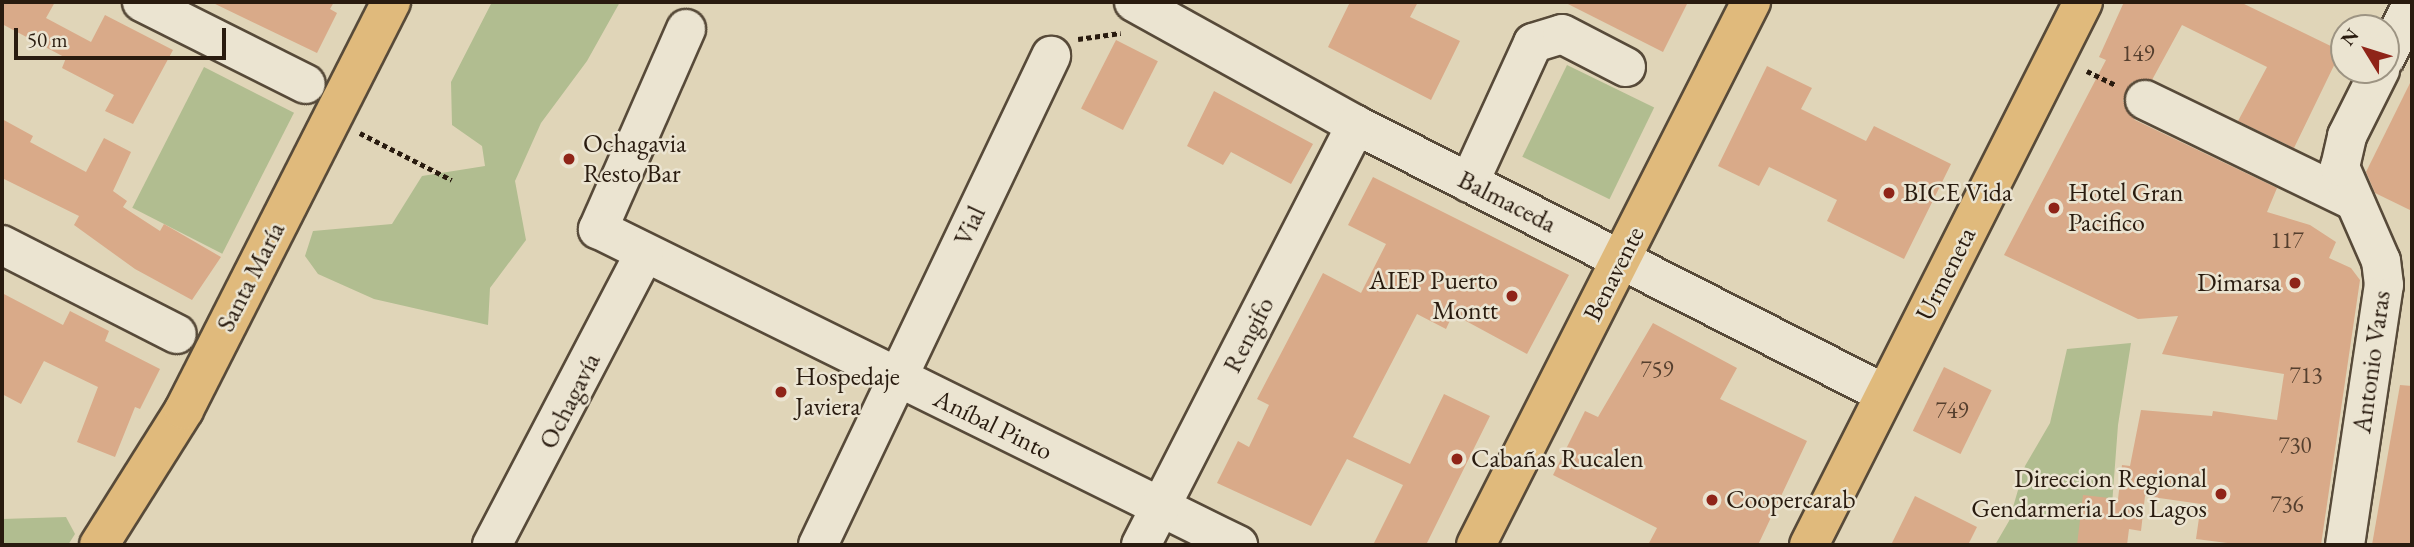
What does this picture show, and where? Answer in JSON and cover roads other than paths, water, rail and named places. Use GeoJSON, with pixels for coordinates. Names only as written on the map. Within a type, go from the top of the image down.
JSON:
{"type":"FeatureCollection","features":[{"type":"Feature","properties":{"kind":"main road","name":"Santa María"},"geometry":{"type":"LineString","coordinates":[[99,545],[184,410],[391,2]]}},
{"type":"Feature","properties":{"kind":"main road","name":"Benavente"},"geometry":{"type":"LineString","coordinates":[[1476,545],[1751,2]]}},
{"type":"Feature","properties":{"kind":"main road","name":"Urmeneta"},"geometry":{"type":"LineString","coordinates":[[1809,545],[2083,2]]}},
{"type":"Feature","properties":{"kind":"street"},"geometry":{"type":"LineString","coordinates":[[142,2],[306,84]]}},
{"type":"Feature","properties":{"kind":"street"},"geometry":{"type":"LineString","coordinates":[[2400,29],[2412,5]]}},
{"type":"Feature","properties":{"kind":"street","name":"Balmaceda"},"geometry":{"type":"LineString","coordinates":[[1129,18],[1192,15],[1356,125],[1885,394]]}},
{"type":"Feature","properties":{"kind":"street","name":"Aníbal Pinto"},"geometry":{"type":"LineString","coordinates":[[686,29],[598,229],[1238,545]]}},
{"type":"Feature","properties":{"kind":"street"},"geometry":{"type":"LineString","coordinates":[[1469,183],[1533,43],[1562,34],[1626,67]]}},
{"type":"Feature","properties":{"kind":"street","name":"Vial"},"geometry":{"type":"LineString","coordinates":[[818,545],[1051,56]]}},
{"type":"Feature","properties":{"kind":"street","name":"Antonio Varas"},"geometry":{"type":"LineString","coordinates":[[2345,545],[2384,285],[2396,260],[2354,201],[2340,167],[2342,151],[2373,84]]}},
{"type":"Feature","properties":{"kind":"street"},"geometry":{"type":"LineString","coordinates":[[2145,100],[2354,201]]}},
{"type":"Feature","properties":{"kind":"street","name":"Rengifo"},"geometry":{"type":"LineString","coordinates":[[1141,545],[1356,125]]}},
{"type":"Feature","properties":{"kind":"street"},"geometry":{"type":"LineString","coordinates":[[2,245],[177,334]]}},
{"type":"Feature","properties":{"kind":"street","name":"Ochagavía"},"geometry":{"type":"LineString","coordinates":[[492,545],[644,254]]}},
{"type":"Feature","properties":{"kind":"place","name":"Ochagavia Resto Bar"},"geometry":{"type":"Point","coordinates":[569,159]}},
{"type":"Feature","properties":{"kind":"place","name":"BICE Vida"},"geometry":{"type":"Point","coordinates":[1889,193]}},
{"type":"Feature","properties":{"kind":"place","name":"Hotel Gran Pacifico"},"geometry":{"type":"Point","coordinates":[2054,208]}},
{"type":"Feature","properties":{"kind":"place","name":"Dimarsa"},"geometry":{"type":"Point","coordinates":[2295,283]}},
{"type":"Feature","properties":{"kind":"place","name":"AIEP Puerto Montt"},"geometry":{"type":"Point","coordinates":[1512,296]}},
{"type":"Feature","properties":{"kind":"place","name":"Hospedaje Javiera"},"geometry":{"type":"Point","coordinates":[781,392]}},
{"type":"Feature","properties":{"kind":"place","name":"Cabañas Rucalen"},"geometry":{"type":"Point","coordinates":[1457,459]}},
{"type":"Feature","properties":{"kind":"place","name":"Direccion Regional Gendarmeria Los Lagos"},"geometry":{"type":"Point","coordinates":[2221,494]}},
{"type":"Feature","properties":{"kind":"place","name":"Coopercarab"},"geometry":{"type":"Point","coordinates":[1712,500]}}]}
